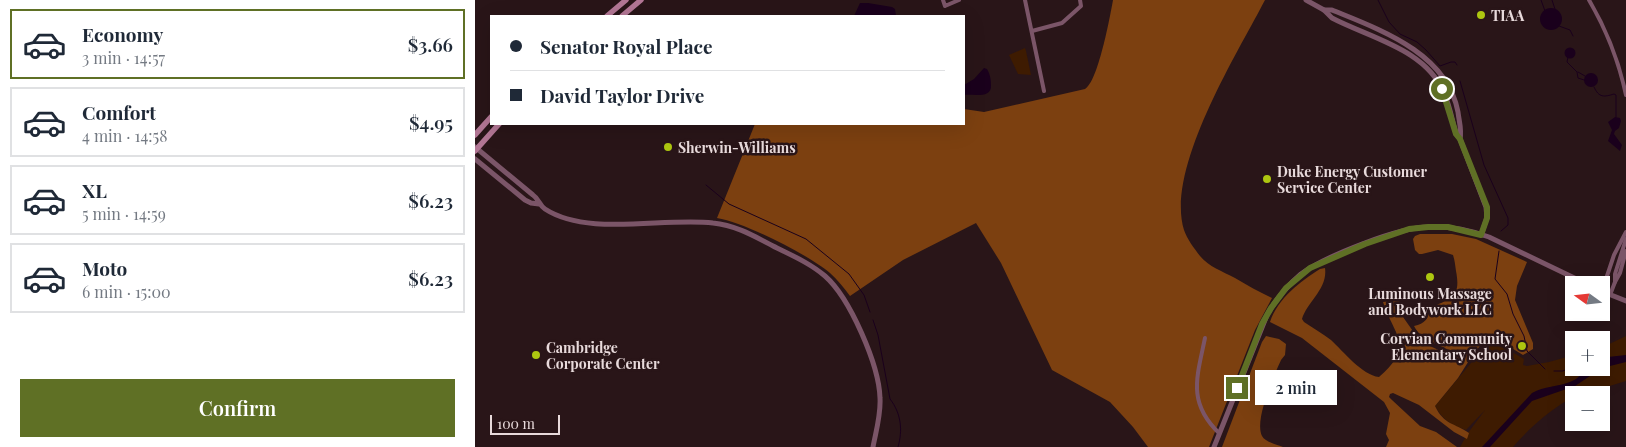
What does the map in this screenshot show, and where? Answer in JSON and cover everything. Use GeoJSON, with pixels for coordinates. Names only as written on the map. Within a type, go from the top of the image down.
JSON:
{"type":"FeatureCollection","features":[{"type":"Feature","properties":{"kind":"main road"},"geometry":{"type":"LineString","coordinates":[[608,15],[626,0]]}},
{"type":"Feature","properties":{"kind":"main road"},"geometry":{"type":"LineString","coordinates":[[623,15],[641,0]]}},
{"type":"Feature","properties":{"kind":"main road"},"geometry":{"type":"LineString","coordinates":[[475,135],[490,118]]}},
{"type":"Feature","properties":{"kind":"main road"},"geometry":{"type":"LineString","coordinates":[[476,149],[498,125]]}},
{"type":"Feature","properties":{"kind":"street"},"geometry":{"type":"LineString","coordinates":[[943,0],[945,6],[959,0]]}},
{"type":"Feature","properties":{"kind":"street"},"geometry":{"type":"LineString","coordinates":[[1025,0],[1044,91]]}},
{"type":"Feature","properties":{"kind":"street"},"geometry":{"type":"LineString","coordinates":[[1032,31],[1062,24],[1081,6],[1080,0]]}},
{"type":"Feature","properties":{"kind":"street"},"geometry":{"type":"LineString","coordinates":[[1306,0],[1324,10],[1334,20],[1401,50],[1417,60],[1431,73],[1442,89],[1456,134],[1460,139],[1487,207],[1487,218],[1481,235]]}},
{"type":"Feature","properties":{"kind":"street"},"geometry":{"type":"LineString","coordinates":[[1589,0],[1608,38],[1618,64],[1626,95]]}},
{"type":"Feature","properties":{"kind":"street"},"geometry":{"type":"LineString","coordinates":[[1324,10],[1332,10],[1400,40],[1427,59],[1446,81],[1453,94],[1461,130],[1460,139]]}},
{"type":"Feature","properties":{"kind":"street"},"geometry":{"type":"LineString","coordinates":[[476,149],[536,197],[539,204]]}},
{"type":"Feature","properties":{"kind":"street"},"geometry":{"type":"LineString","coordinates":[[475,159],[525,200],[539,204],[550,212],[564,217],[591,222],[703,222],[727,226],[762,240],[820,272],[837,288],[849,305],[879,384],[880,404],[873,447]]}},
{"type":"Feature","properties":{"kind":"street"},"geometry":{"type":"LineString","coordinates":[[1213,447],[1264,319],[1278,297],[1303,274],[1330,258],[1404,230],[1448,227],[1481,235],[1570,276]]}},
{"type":"Feature","properties":{"kind":"street"},"geometry":{"type":"LineString","coordinates":[[1607,276],[1613,258],[1626,232]]}},
{"type":"Feature","properties":{"kind":"street"},"geometry":{"type":"LineString","coordinates":[[1615,282],[1615,274],[1626,238]]}},
{"type":"Feature","properties":{"kind":"street"},"geometry":{"type":"LineString","coordinates":[[1626,251],[1620,273],[1610,295],[1626,301]]}},
{"type":"Feature","properties":{"kind":"street"},"geometry":{"type":"LineString","coordinates":[[1205,338],[1197,378],[1198,400],[1204,416],[1219,433]]}},
{"type":"Feature","properties":{"kind":"shaded area"},"geometry":{"type":"Polygon","coordinates":[[[1113,0],[1265,0],[1207,112],[1194,145],[1185,176],[1181,205],[1185,233],[1200,256],[1207,263],[1272,298],[1255,330],[1209,447],[1148,447],[1110,402],[1052,370],[1001,263],[976,223],[903,260],[850,296],[830,273],[807,257],[776,240],[744,226],[717,218],[755,125],[965,125],[965,109],[984,112],[1085,89],[1090,84],[1099,62],[1113,0]]]}},
{"type":"Feature","properties":{"kind":"shaded area"},"geometry":{"type":"Polygon","coordinates":[[[860,3],[868,3],[892,7],[895,9],[896,15],[854,15],[860,3]]]}},
{"type":"Feature","properties":{"kind":"shaded area"},"geometry":{"type":"Polygon","coordinates":[[[1547,8],[1555,8],[1562,15],[1562,23],[1555,30],[1547,30],[1540,23],[1540,15],[1547,8]]]}},
{"type":"Feature","properties":{"kind":"shaded area"},"geometry":{"type":"Polygon","coordinates":[[[1570,47],[1576,53],[1570,59],[1564,53],[1570,47]]]}},
{"type":"Feature","properties":{"kind":"shaded area"},"geometry":{"type":"Polygon","coordinates":[[[1025,48],[1031,75],[1018,74],[1009,55],[1025,48]]]}},
{"type":"Feature","properties":{"kind":"shaded area"},"geometry":{"type":"Polygon","coordinates":[[[984,68],[987,69],[991,79],[991,89],[989,92],[982,95],[965,95],[965,84],[974,79],[984,68]]]}},
{"type":"Feature","properties":{"kind":"shaded area"},"geometry":{"type":"Polygon","coordinates":[[[1591,73],[1596,75],[1598,80],[1596,85],[1591,87],[1586,85],[1584,80],[1586,75],[1591,73]]]}},
{"type":"Feature","properties":{"kind":"shaded area"},"geometry":{"type":"Polygon","coordinates":[[[1615,117],[1620,118],[1621,121],[1619,128],[1614,134],[1622,145],[1620,151],[1608,141],[1612,130],[1608,122],[1615,117]]]}},
{"type":"Feature","properties":{"kind":"shaded area"},"geometry":{"type":"Polygon","coordinates":[[[1420,234],[1452,234],[1476,239],[1527,262],[1517,286],[1515,300],[1533,343],[1533,349],[1523,355],[1505,344],[1482,343],[1458,378],[1435,406],[1442,417],[1469,433],[1467,439],[1454,432],[1419,405],[1393,393],[1390,394],[1389,397],[1420,426],[1436,432],[1457,447],[1386,447],[1389,440],[1386,434],[1390,413],[1384,402],[1302,338],[1270,322],[1279,305],[1291,291],[1320,269],[1325,268],[1325,276],[1320,289],[1302,319],[1331,340],[1366,372],[1379,377],[1397,357],[1399,341],[1397,333],[1383,302],[1398,297],[1403,317],[1415,334],[1430,346],[1451,356],[1449,350],[1425,338],[1414,326],[1426,320],[1430,308],[1453,296],[1457,286],[1453,255],[1438,250],[1419,254],[1415,250],[1413,239],[1420,234]]]}},
{"type":"Feature","properties":{"kind":"shaded area"},"geometry":{"type":"Polygon","coordinates":[[[1266,336],[1279,339],[1286,344],[1285,355],[1281,360],[1266,398],[1260,429],[1262,436],[1266,440],[1283,447],[1222,447],[1262,342],[1266,336]]]}},
{"type":"Feature","properties":{"kind":"shaded area"},"geometry":{"type":"Polygon","coordinates":[[[1626,336],[1626,381],[1610,386],[1565,386],[1565,402],[1541,419],[1513,447],[1460,447],[1485,410],[1466,430],[1448,421],[1435,406],[1486,345],[1497,346],[1511,351],[1524,359],[1523,365],[1527,366],[1565,358],[1565,376],[1610,376],[1610,344],[1626,336]]]}},
{"type":"Feature","properties":{"kind":"shaded area"},"geometry":{"type":"Polygon","coordinates":[[[1626,355],[1626,362],[1610,366],[1610,357],[1626,355]]]}},
{"type":"Feature","properties":{"kind":"shaded area"},"geometry":{"type":"Polygon","coordinates":[[[1590,376],[1575,386],[1565,386],[1565,389],[1532,401],[1490,447],[1482,447],[1532,393],[1570,382],[1578,377],[1590,376]]]}},
{"type":"Feature","properties":{"kind":"waterway"},"geometry":{"type":"LineString","coordinates":[[1378,0],[1389,22],[1400,34],[1417,42],[1440,66],[1451,62],[1455,62],[1457,65]]}},
{"type":"Feature","properties":{"kind":"waterway"},"geometry":{"type":"LineString","coordinates":[[1541,0],[1545,11]]}},
{"type":"Feature","properties":{"kind":"waterway"},"geometry":{"type":"LineString","coordinates":[[1552,0],[1555,9]]}},
{"type":"Feature","properties":{"kind":"waterway"},"geometry":{"type":"LineString","coordinates":[[1559,26],[1570,30],[1573,36]]}},
{"type":"Feature","properties":{"kind":"waterway"},"geometry":{"type":"LineString","coordinates":[[1568,57],[1567,62],[1577,72],[1578,78],[1584,80]]}},
{"type":"Feature","properties":{"kind":"waterway"},"geometry":{"type":"LineString","coordinates":[[1578,72],[1585,76]]}},
{"type":"Feature","properties":{"kind":"waterway"},"geometry":{"type":"LineString","coordinates":[[1460,81],[1484,165],[1508,218],[1508,225],[1501,231]]}},
{"type":"Feature","properties":{"kind":"waterway"},"geometry":{"type":"LineString","coordinates":[[1594,87],[1602,96],[1616,95],[1616,117]]}},
{"type":"Feature","properties":{"kind":"waterway"},"geometry":{"type":"LineString","coordinates":[[706,185],[729,204],[806,239],[849,274],[864,295],[870,312]]}},
{"type":"Feature","properties":{"kind":"waterway"},"geometry":{"type":"LineString","coordinates":[[1499,251],[1495,279],[1507,294],[1513,314],[1524,336],[1527,351],[1545,369]]}},
{"type":"Feature","properties":{"kind":"waterway"},"geometry":{"type":"LineString","coordinates":[[873,320],[878,335],[890,399],[899,416],[900,434],[898,447]]}},
{"type":"Feature","properties":{"kind":"waterway"},"geometry":{"type":"LineString","coordinates":[[1554,371],[1565,370]]}},
{"type":"Feature","properties":{"kind":"place","name":"TIAA"},"geometry":{"type":"Point","coordinates":[1481,15]}},
{"type":"Feature","properties":{"kind":"place","name":"Sherwin-Williams"},"geometry":{"type":"Point","coordinates":[668,147]}},
{"type":"Feature","properties":{"kind":"place","name":"Duke Energy Customer Service Center"},"geometry":{"type":"Point","coordinates":[1267,179]}},
{"type":"Feature","properties":{"kind":"place","name":"Luminous Massage and Bodywork LLC"},"geometry":{"type":"Point","coordinates":[1430,277]}},
{"type":"Feature","properties":{"kind":"place","name":"Corvian Community Elementary School"},"geometry":{"type":"Point","coordinates":[1522,346]}},
{"type":"Feature","properties":{"kind":"place","name":"Cambridge Corporate Center"},"geometry":{"type":"Point","coordinates":[536,355]}},
{"type":"Feature","properties":{"kind":"route"},"geometry":{"type":"LineString","coordinates":[[1237,388],[1262,324],[1271,308],[1286,288],[1310,268],[1365,244],[1409,229],[1448,227],[1481,235],[1487,218],[1487,207],[1460,139],[1456,134],[1447,100],[1442,89]]}}]}
